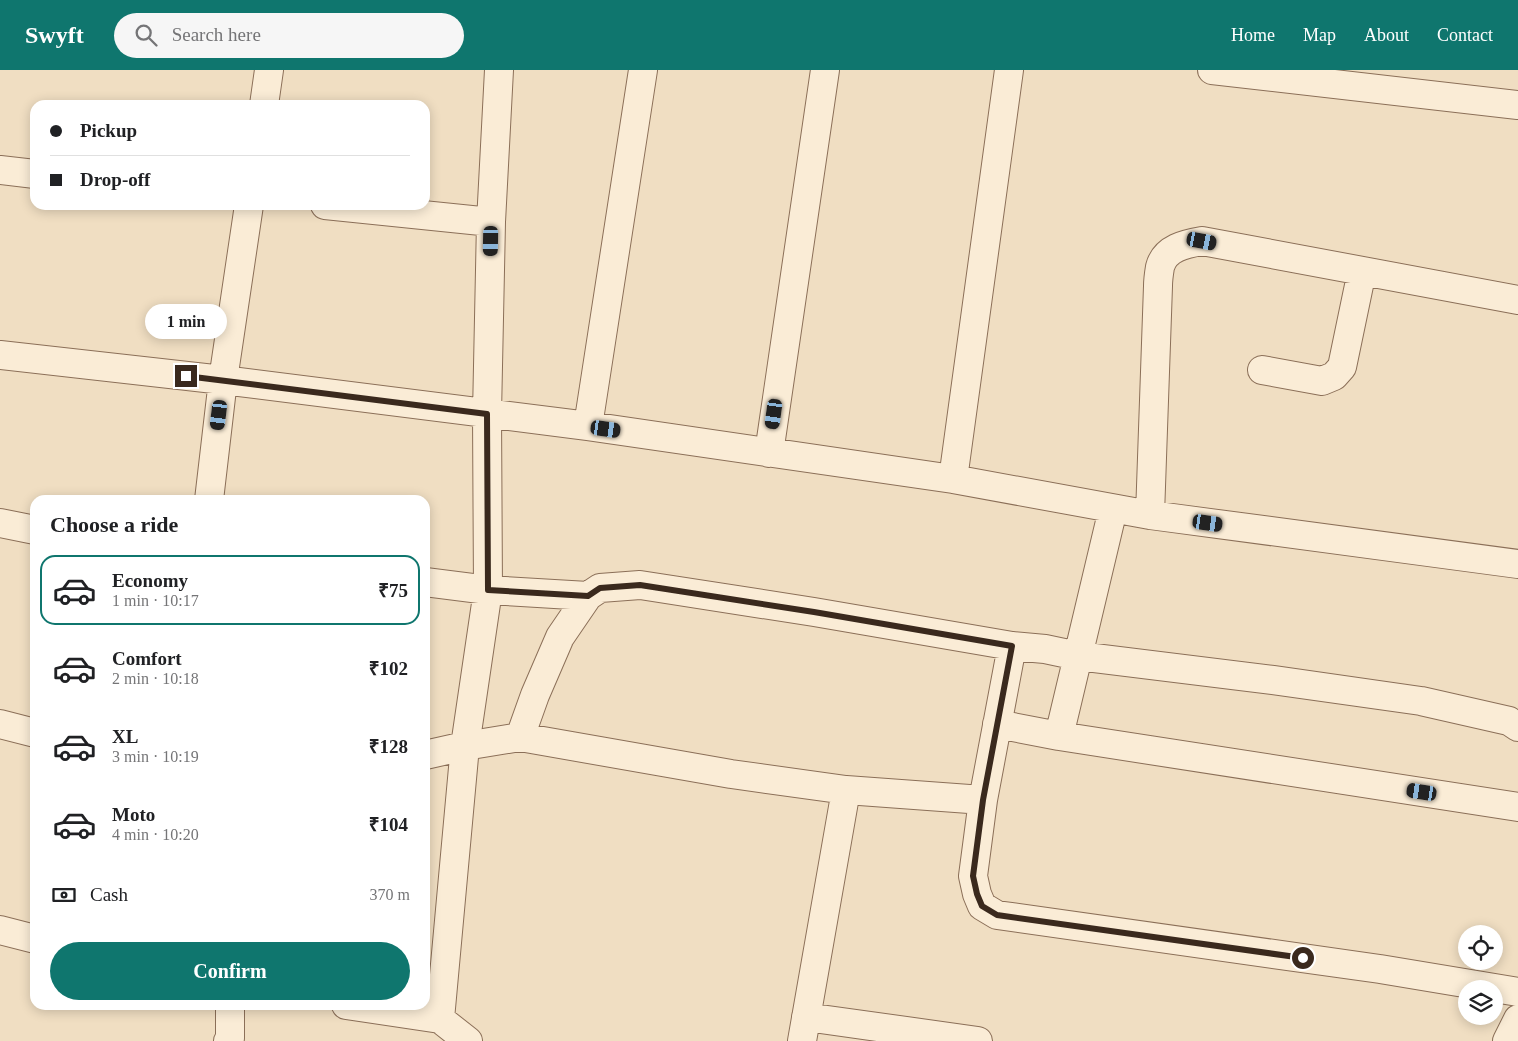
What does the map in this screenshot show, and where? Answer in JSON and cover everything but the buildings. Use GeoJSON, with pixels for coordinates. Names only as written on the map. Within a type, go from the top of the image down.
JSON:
{"type":"FeatureCollection","features":[{"type":"Feature","properties":{"kind":"street"},"geometry":{"type":"LineString","coordinates":[[265,100],[269,70]]}},
{"type":"Feature","properties":{"kind":"street"},"geometry":{"type":"LineString","coordinates":[[440,1019],[465,746],[488,590],[487,414],[491,222],[499,70]]}},
{"type":"Feature","properties":{"kind":"street"},"geometry":{"type":"LineString","coordinates":[[588,426],[644,70]]}},
{"type":"Feature","properties":{"kind":"street"},"geometry":{"type":"LineString","coordinates":[[769,453],[825,70]]}},
{"type":"Feature","properties":{"kind":"street"},"geometry":{"type":"LineString","coordinates":[[953,479],[1009,70]]}},
{"type":"Feature","properties":{"kind":"street"},"geometry":{"type":"LineString","coordinates":[[1212,70],[1518,105]]}},
{"type":"Feature","properties":{"kind":"street"},"geometry":{"type":"LineString","coordinates":[[0,170],[30,173]]}},
{"type":"Feature","properties":{"kind":"street"},"geometry":{"type":"LineString","coordinates":[[210,495],[223,380],[248,210]]}},
{"type":"Feature","properties":{"kind":"street"},"geometry":{"type":"LineString","coordinates":[[374,210],[491,222]]}},
{"type":"Feature","properties":{"kind":"street"},"geometry":{"type":"LineString","coordinates":[[1150,515],[1158,286],[1160,265],[1169,252],[1184,244],[1202,241],[1518,300]]}},
{"type":"Feature","properties":{"kind":"street"},"geometry":{"type":"LineString","coordinates":[[1262,370],[1322,381],[1334,376],[1342,366],[1362,272]]}},
{"type":"Feature","properties":{"kind":"street"},"geometry":{"type":"LineString","coordinates":[[0,355],[223,380],[588,426],[953,479],[1150,515],[1518,564]]}},
{"type":"Feature","properties":{"kind":"street"},"geometry":{"type":"LineString","coordinates":[[1059,736],[1113,509]]}},
{"type":"Feature","properties":{"kind":"street"},"geometry":{"type":"LineString","coordinates":[[0,523],[30,529]]}},
{"type":"Feature","properties":{"kind":"street"},"geometry":{"type":"LineString","coordinates":[[430,583],[488,590],[588,596]]}},
{"type":"Feature","properties":{"kind":"street"},"geometry":{"type":"LineString","coordinates":[[520,737],[535,695],[560,636],[588,596],[600,588],[640,585],[814,612],[1012,646],[1045,649],[1078,656],[1273,680],[1421,701],[1509,721],[1518,727]]}},
{"type":"Feature","properties":{"kind":"street"},"geometry":{"type":"LineString","coordinates":[[1012,646],[983,800],[973,876],[982,906],[997,915],[1380,969],[1518,992]]}},
{"type":"Feature","properties":{"kind":"street"},"geometry":{"type":"LineString","coordinates":[[0,724],[30,732]]}},
{"type":"Feature","properties":{"kind":"street"},"geometry":{"type":"LineString","coordinates":[[997,724],[1059,736],[1518,807]]}},
{"type":"Feature","properties":{"kind":"street"},"geometry":{"type":"LineString","coordinates":[[430,754],[520,737],[731,774],[846,790],[983,800]]}},
{"type":"Feature","properties":{"kind":"street"},"geometry":{"type":"LineString","coordinates":[[846,790],[804,1029],[978,1041]]}},
{"type":"Feature","properties":{"kind":"street"},"geometry":{"type":"LineString","coordinates":[[0,930],[30,938]]}},
{"type":"Feature","properties":{"kind":"street"},"geometry":{"type":"LineString","coordinates":[[230,1010],[230,1040]]}},
{"type":"Feature","properties":{"kind":"street"},"geometry":{"type":"LineString","coordinates":[[380,1010],[440,1019],[468,1041]]}},
{"type":"Feature","properties":{"kind":"street"},"geometry":{"type":"LineString","coordinates":[[1507,1041],[1518,1019]]}},
{"type":"Feature","properties":{"kind":"route"},"geometry":{"type":"LineString","coordinates":[[186,376],[487,414],[488,590],[588,596],[600,588],[640,585],[814,612],[1012,646],[983,800],[973,876],[982,906],[997,915],[1303,958]]}}]}
